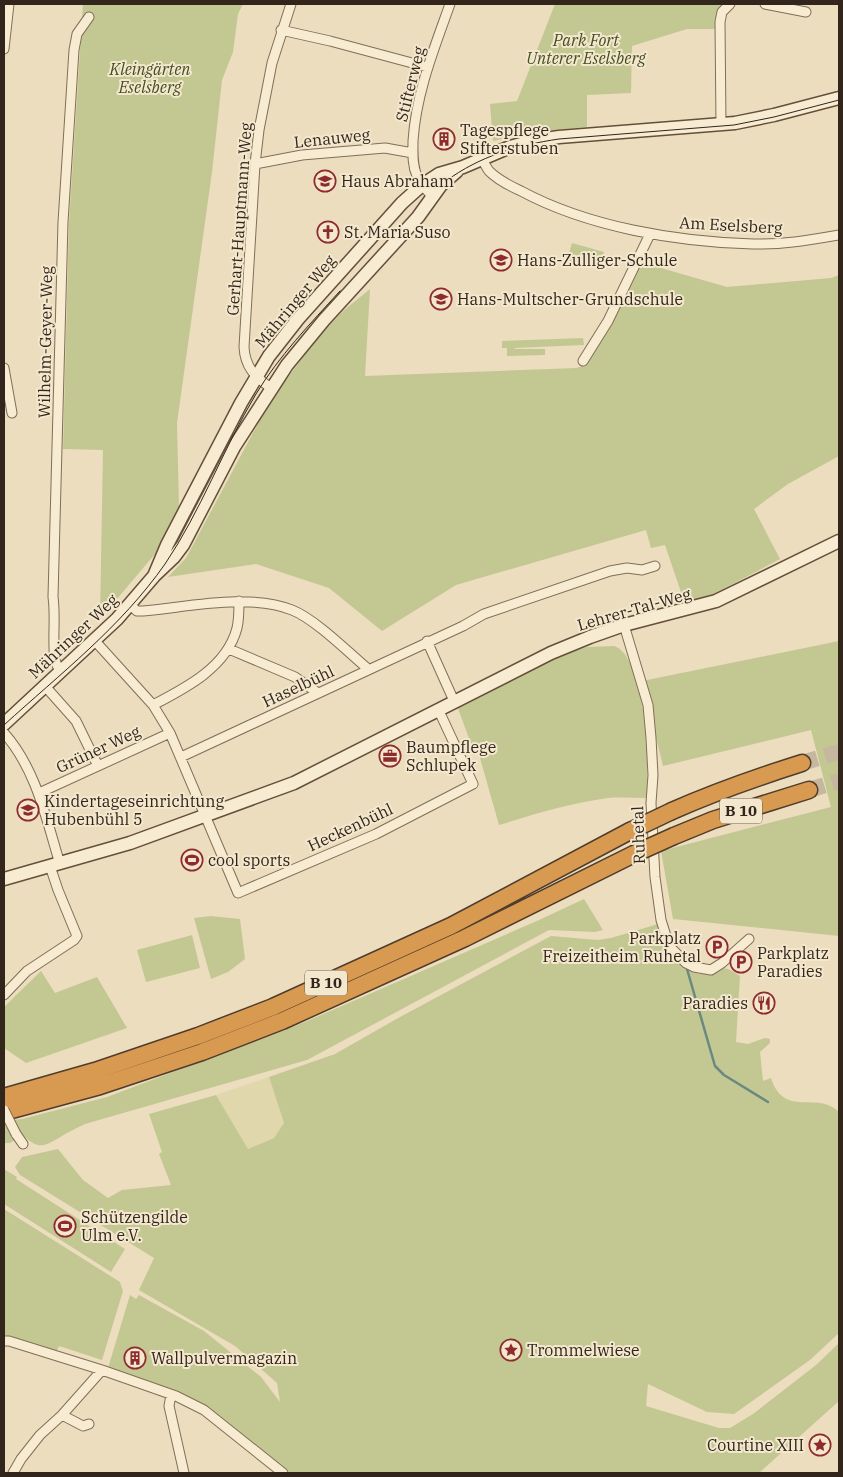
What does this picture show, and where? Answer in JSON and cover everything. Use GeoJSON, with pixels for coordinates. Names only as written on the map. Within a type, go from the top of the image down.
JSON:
{"type":"FeatureCollection","features":[{"type":"Feature","properties":{"kind":"highway","name":"B 10"},"geometry":{"type":"LineString","coordinates":[[4,1097],[104,1068],[198,1036],[273,1007],[450,926],[630,831],[672,811],[742,783],[802,763]]}},
{"type":"Feature","properties":{"kind":"highway","name":"B 10"},"geometry":{"type":"LineString","coordinates":[[4,1111],[109,1083],[202,1052],[282,1021],[465,938],[674,836],[713,820],[808,790]]}},
{"type":"Feature","properties":{"kind":"street"},"geometry":{"type":"LineString","coordinates":[[4,49],[9,4]]}},
{"type":"Feature","properties":{"kind":"street","name":"Gerhart-Hauptmann-Weg"},"geometry":{"type":"LineString","coordinates":[[256,377],[247,363],[244,347],[255,164],[272,63],[281,30],[291,4]]}},
{"type":"Feature","properties":{"kind":"street","name":"Stifterweg"},"geometry":{"type":"LineString","coordinates":[[432,197],[416,174],[413,153],[416,111],[427,67],[450,4]]}},
{"type":"Feature","properties":{"kind":"street"},"geometry":{"type":"LineString","coordinates":[[721,124],[720,22],[722,12],[730,4]]}},
{"type":"Feature","properties":{"kind":"street"},"geometry":{"type":"LineString","coordinates":[[765,4],[806,12]]}},
{"type":"Feature","properties":{"kind":"street","name":"Wilhelm-Geyer-Weg"},"geometry":{"type":"LineString","coordinates":[[61,671],[55,660],[53,597],[63,222],[74,50],[77,34],[89,17]]}},
{"type":"Feature","properties":{"kind":"street"},"geometry":{"type":"LineString","coordinates":[[281,30],[427,67]]}},
{"type":"Feature","properties":{"kind":"street","name":"Mähringer Weg"},"geometry":{"type":"LineString","coordinates":[[154,576],[166,545],[256,377],[274,349],[298,319],[402,203],[422,185],[440,174],[463,167],[519,144],[552,138],[721,124],[758,119],[839,98]]}},
{"type":"Feature","properties":{"kind":"street","name":"Lenauweg"},"geometry":{"type":"LineString","coordinates":[[255,164],[302,155],[385,148],[413,153]]}},
{"type":"Feature","properties":{"kind":"street","name":"Am Eselsberg"},"geometry":{"type":"LineString","coordinates":[[481,158],[490,172],[498,179],[542,203],[650,234],[720,243],[754,244],[784,244],[839,235]]}},
{"type":"Feature","properties":{"kind":"street","name":"Mähringer Weg"},"geometry":{"type":"LineString","coordinates":[[4,724],[44,685],[95,641],[180,549],[234,447],[271,388],[304,343],[418,217],[441,185],[463,167]]}},
{"type":"Feature","properties":{"kind":"street"},"geometry":{"type":"LineString","coordinates":[[583,361],[608,321],[650,234]]}},
{"type":"Feature","properties":{"kind":"street"},"geometry":{"type":"LineString","coordinates":[[4,368],[12,413]]}},
{"type":"Feature","properties":{"kind":"street"},"geometry":{"type":"LineString","coordinates":[[256,377],[271,388]]}},
{"type":"Feature","properties":{"kind":"street","name":"Lehrer-Tal-Weg"},"geometry":{"type":"LineString","coordinates":[[4,879],[130,843],[294,783],[551,653],[624,625],[716,601],[839,541]]}},
{"type":"Feature","properties":{"kind":"street","name":"Haselbühl"},"geometry":{"type":"LineString","coordinates":[[181,757],[484,614],[601,574],[627,568],[642,570],[655,566]]}},
{"type":"Feature","properties":{"kind":"street"},"geometry":{"type":"LineString","coordinates":[[130,605],[137,611],[143,612],[239,601],[292,610],[311,621],[368,669]]}},
{"type":"Feature","properties":{"kind":"street"},"geometry":{"type":"LineString","coordinates":[[153,705],[190,685],[212,667],[229,649],[237,628],[239,601]]}},
{"type":"Feature","properties":{"kind":"street","name":"Ruhetal"},"geometry":{"type":"LineString","coordinates":[[624,625],[648,705],[652,756],[655,877],[661,920],[667,939],[672,949],[686,963],[694,967],[711,970],[722,963],[741,944],[749,939]]}},
{"type":"Feature","properties":{"kind":"street"},"geometry":{"type":"LineString","coordinates":[[95,641],[153,705],[170,733],[206,816]]}},
{"type":"Feature","properties":{"kind":"street"},"geometry":{"type":"LineString","coordinates":[[427,641],[454,701]]}},
{"type":"Feature","properties":{"kind":"street"},"geometry":{"type":"LineString","coordinates":[[229,649],[295,677],[318,693]]}},
{"type":"Feature","properties":{"kind":"street"},"geometry":{"type":"LineString","coordinates":[[44,685],[76,721],[98,766]]}},
{"type":"Feature","properties":{"kind":"street","name":"Mähringer Weg"},"geometry":{"type":"LineString","coordinates":[[4,715],[32,696]]}},
{"type":"Feature","properties":{"kind":"street","name":"Heckenbühl"},"geometry":{"type":"LineString","coordinates":[[206,816],[238,893],[376,834],[474,784],[439,711]]}},
{"type":"Feature","properties":{"kind":"street"},"geometry":{"type":"LineString","coordinates":[[4,733],[17,748],[39,793],[55,865],[58,890],[77,936],[74,940],[28,971],[4,994]]}},
{"type":"Feature","properties":{"kind":"street","name":"Grüner Weg"},"geometry":{"type":"LineString","coordinates":[[39,793],[170,733]]}},
{"type":"Feature","properties":{"kind":"street"},"geometry":{"type":"LineString","coordinates":[[4,1111],[23,1144]]}},
{"type":"Feature","properties":{"kind":"street"},"geometry":{"type":"LineString","coordinates":[[4,1341],[102,1370],[171,1395],[204,1410],[283,1473]]}},
{"type":"Feature","properties":{"kind":"street"},"geometry":{"type":"LineString","coordinates":[[13,1473],[21,1459],[40,1435],[62,1415],[102,1370]]}},
{"type":"Feature","properties":{"kind":"street"},"geometry":{"type":"LineString","coordinates":[[171,1395],[169,1406],[184,1473]]}},
{"type":"Feature","properties":{"kind":"street"},"geometry":{"type":"LineString","coordinates":[[62,1415],[83,1426],[89,1424]]}},
{"type":"Feature","properties":{"kind":"shaded area"},"geometry":{"type":"Polygon","coordinates":[[[269,1077],[284,1123],[274,1138],[248,1149],[216,1095],[269,1077]]]}},
{"type":"Feature","properties":{"kind":"green space","name":"Kleingärten Eselsberg"},"geometry":{"type":"Polygon","coordinates":[[[83,4],[243,4],[238,14],[233,52],[222,80],[212,172],[177,423],[179,508],[155,554],[100,619],[103,450],[63,449],[69,223],[83,4]]]}},
{"type":"Feature","properties":{"kind":"green space","name":"Park Fort Unterer Eselsberg"},"geometry":{"type":"Polygon","coordinates":[[[555,4],[723,4],[719,7],[716,29],[687,29],[632,46],[631,93],[587,95],[587,127],[533,132],[493,141],[490,104],[517,101],[555,4]]]}},
{"type":"Feature","properties":{"kind":"green space"},"geometry":{"type":"Polygon","coordinates":[[[572,243],[604,252],[599,269],[567,260],[572,243]]]}},
{"type":"Feature","properties":{"kind":"green space"},"geometry":{"type":"Polygon","coordinates":[[[640,262],[727,287],[831,278],[839,275],[839,456],[788,484],[754,509],[780,559],[714,594],[685,604],[665,545],[651,548],[646,530],[456,585],[382,631],[329,588],[256,564],[168,577],[186,558],[269,403],[318,337],[343,311],[370,289],[365,376],[576,368],[586,365],[640,262]]]}},
{"type":"Feature","properties":{"kind":"green space"},"geometry":{"type":"Polygon","coordinates":[[[583,338],[584,345],[514,348],[545,349],[545,355],[507,356],[507,348],[502,348],[502,341],[583,338]]]}},
{"type":"Feature","properties":{"kind":"green space"},"geometry":{"type":"Polygon","coordinates":[[[839,641],[839,936],[673,919],[661,851],[831,807],[811,730],[663,766],[642,681],[839,641]]]}},
{"type":"Feature","properties":{"kind":"green space"},"geometry":{"type":"Polygon","coordinates":[[[614,646],[622,651],[628,660],[634,673],[642,703],[647,740],[647,798],[594,800],[553,809],[499,825],[478,751],[474,752],[456,703],[554,657],[587,647],[614,646]]]}},
{"type":"Feature","properties":{"kind":"green space"},"geometry":{"type":"Polygon","coordinates":[[[584,899],[603,930],[595,932],[549,930],[307,1060],[85,1124],[46,1144],[38,1145],[23,1135],[10,1143],[4,1143],[4,1121],[22,1119],[107,1097],[305,1022],[584,899]]]}},
{"type":"Feature","properties":{"kind":"green space"},"geometry":{"type":"Polygon","coordinates":[[[211,916],[240,919],[245,959],[228,972],[211,979],[194,918],[211,916]]]}},
{"type":"Feature","properties":{"kind":"green space"},"geometry":{"type":"Polygon","coordinates":[[[658,924],[669,951],[681,966],[689,971],[709,974],[728,969],[740,976],[736,1042],[748,1044],[765,1038],[770,1039],[770,1043],[760,1052],[763,1081],[771,1078],[777,1090],[784,1098],[792,1101],[821,1103],[839,1112],[839,1333],[810,1360],[734,1414],[707,1412],[648,1384],[646,1406],[719,1428],[730,1428],[753,1414],[816,1365],[839,1343],[839,1401],[759,1473],[290,1473],[206,1407],[108,1368],[130,1295],[136,1299],[139,1295],[204,1331],[261,1377],[280,1402],[277,1383],[235,1346],[139,1290],[154,1258],[20,1175],[15,1167],[22,1157],[58,1149],[83,1180],[108,1198],[122,1190],[171,1185],[159,1154],[162,1152],[149,1114],[216,1095],[248,1149],[274,1138],[284,1123],[269,1077],[335,1054],[551,936],[598,940],[658,924]]]}},
{"type":"Feature","properties":{"kind":"green space"},"geometry":{"type":"Polygon","coordinates":[[[192,935],[200,968],[146,982],[137,950],[192,935]]]}},
{"type":"Feature","properties":{"kind":"green space"},"geometry":{"type":"Polygon","coordinates":[[[41,971],[55,993],[97,977],[127,1028],[26,1063],[4,1048],[4,1007],[41,971]]]}},
{"type":"Feature","properties":{"kind":"green space","name":"Schützengilde Ulm e.V."},"geometry":{"type":"Polygon","coordinates":[[[4,1169],[17,1177],[16,1179],[125,1249],[111,1272],[4,1204],[4,1169]]]}},
{"type":"Feature","properties":{"kind":"green space"},"geometry":{"type":"Polygon","coordinates":[[[4,1209],[120,1282],[123,1291],[102,1360],[59,1346],[57,1351],[4,1337],[4,1209]]]}},
{"type":"Feature","properties":{"kind":"waterway"},"geometry":{"type":"LineString","coordinates":[[687,969],[715,1066],[724,1075],[768,1102]]}},
{"type":"Feature","properties":{"kind":"tunnel"},"geometry":{"type":"LineString","coordinates":[[802,763],[839,752]]}},
{"type":"Feature","properties":{"kind":"tunnel"},"geometry":{"type":"LineString","coordinates":[[809,790],[839,781]]}},
{"type":"Feature","properties":{"kind":"tram line"},"geometry":{"type":"LineString","coordinates":[[446,181],[486,158],[514,148],[559,139],[734,125],[839,100]]}},
{"type":"Feature","properties":{"kind":"tram line"},"geometry":{"type":"LineString","coordinates":[[4,725],[89,649],[148,587],[165,564],[190,523],[244,415],[265,380],[295,341],[340,291]]}},
{"type":"Feature","properties":{"kind":"place","name":"Tagespflege Stifterstuben"},"geometry":{"type":"Point","coordinates":[444,139]}},
{"type":"Feature","properties":{"kind":"place","name":"Haus Abraham"},"geometry":{"type":"Point","coordinates":[325,181]}},
{"type":"Feature","properties":{"kind":"place","name":"St. Maria Suso"},"geometry":{"type":"Point","coordinates":[328,232]}},
{"type":"Feature","properties":{"kind":"place","name":"Hans-Zulliger-Schule"},"geometry":{"type":"Point","coordinates":[501,260]}},
{"type":"Feature","properties":{"kind":"place","name":"Hans-Multscher-Grundschule"},"geometry":{"type":"Point","coordinates":[441,299]}},
{"type":"Feature","properties":{"kind":"place","name":"Baumpflege Schlupek"},"geometry":{"type":"Point","coordinates":[390,756]}},
{"type":"Feature","properties":{"kind":"place","name":"Kindertageseinrichtung Hubenbühl 5"},"geometry":{"type":"Point","coordinates":[28,810]}},
{"type":"Feature","properties":{"kind":"place","name":"cool sports"},"geometry":{"type":"Point","coordinates":[192,860]}},
{"type":"Feature","properties":{"kind":"place","name":"Parkplatz Freizeitheim Ruhetal"},"geometry":{"type":"Point","coordinates":[717,947]}},
{"type":"Feature","properties":{"kind":"place","name":"Parkplatz Paradies"},"geometry":{"type":"Point","coordinates":[741,962]}},
{"type":"Feature","properties":{"kind":"place","name":"Paradies"},"geometry":{"type":"Point","coordinates":[764,1003]}},
{"type":"Feature","properties":{"kind":"place","name":"Schützengilde Ulm e.V."},"geometry":{"type":"Point","coordinates":[65,1226]}},
{"type":"Feature","properties":{"kind":"place","name":"Trommelwiese"},"geometry":{"type":"Point","coordinates":[511,1350]}},
{"type":"Feature","properties":{"kind":"place","name":"Wallpulvermagazin"},"geometry":{"type":"Point","coordinates":[135,1358]}},
{"type":"Feature","properties":{"kind":"place","name":"Courtine XIII"},"geometry":{"type":"Point","coordinates":[820,1445]}}]}
